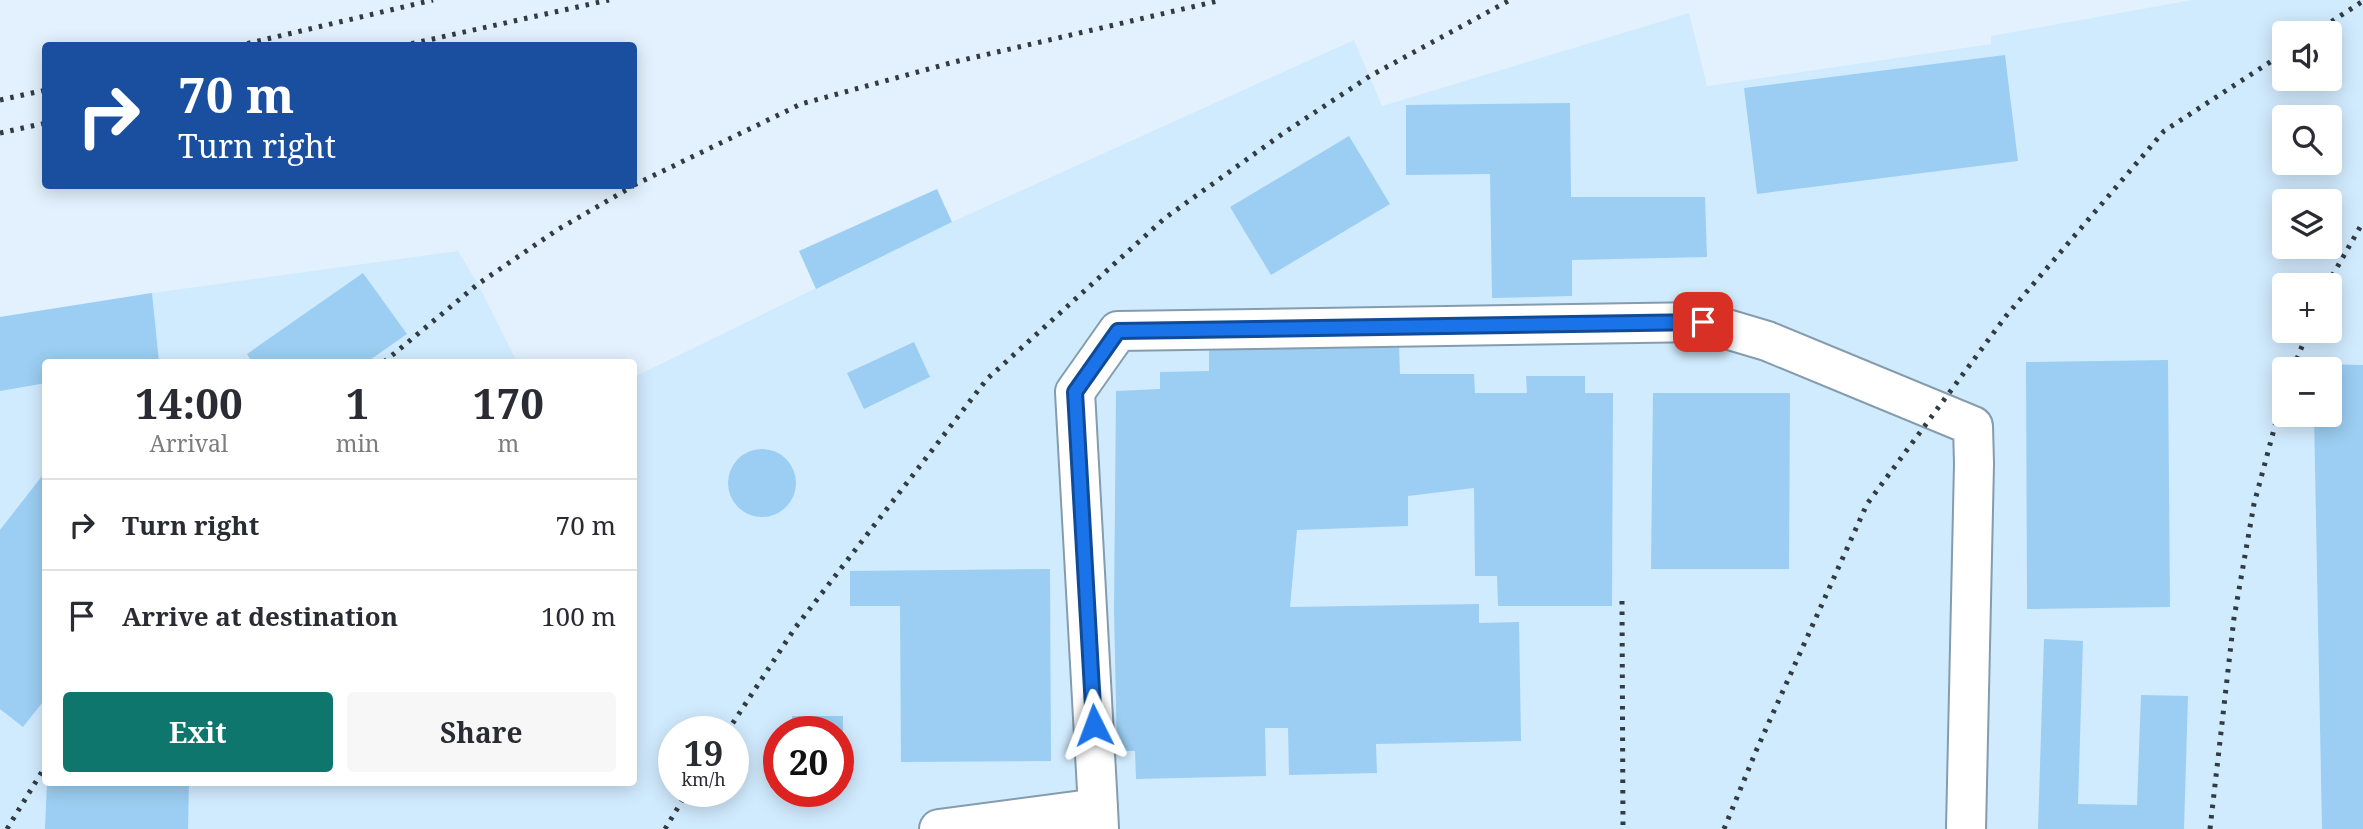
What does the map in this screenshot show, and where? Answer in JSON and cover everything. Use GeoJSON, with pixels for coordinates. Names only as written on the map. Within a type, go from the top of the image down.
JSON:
{"type":"FeatureCollection","features":[{"type":"Feature","properties":{"kind":"lane"},"geometry":{"type":"LineString","coordinates":[[939,829],[1098,819],[1075,392],[1118,331],[1703,322],[1766,341],[1973,426],[1966,829]]}},
{"type":"Feature","properties":{"kind":"shaded area"},"geometry":{"type":"Polygon","coordinates":[[[2192,0],[2363,0],[2363,829],[0,829],[0,317],[458,251],[478,284],[516,359],[42,359],[42,786],[637,786],[637,376],[952,222],[1354,40],[1382,106],[1689,13],[1707,86],[1991,44],[1991,36],[2192,0]]]}},
{"type":"Feature","properties":{"kind":"building"},"geometry":{"type":"Polygon","coordinates":[[[2005,55],[2018,161],[1757,194],[1744,88],[2005,55]]]}},
{"type":"Feature","properties":{"kind":"building"},"geometry":{"type":"Polygon","coordinates":[[[1570,103],[1571,197],[1705,197],[1707,257],[1572,260],[1572,296],[1492,298],[1490,174],[1406,175],[1406,105],[1570,103]]]}},
{"type":"Feature","properties":{"kind":"building"},"geometry":{"type":"Polygon","coordinates":[[[1349,136],[1390,204],[1271,275],[1230,207],[1349,136]]]}},
{"type":"Feature","properties":{"kind":"building"},"geometry":{"type":"Polygon","coordinates":[[[937,189],[952,222],[816,289],[799,251],[937,189]]]}},
{"type":"Feature","properties":{"kind":"building"},"geometry":{"type":"Polygon","coordinates":[[[363,273],[407,334],[371,359],[250,359],[247,354],[363,273]]]}},
{"type":"Feature","properties":{"kind":"building"},"geometry":{"type":"Polygon","coordinates":[[[152,293],[159,359],[42,359],[42,384],[0,391],[0,317],[152,293]]]}},
{"type":"Feature","properties":{"kind":"building"},"geometry":{"type":"Polygon","coordinates":[[[914,342],[930,377],[864,409],[847,373],[914,342]]]}},
{"type":"Feature","properties":{"kind":"building"},"geometry":{"type":"Polygon","coordinates":[[[1399,343],[1400,374],[1474,374],[1475,393],[1527,393],[1526,376],[1585,376],[1585,393],[1613,393],[1612,606],[1498,606],[1497,576],[1475,576],[1474,488],[1408,496],[1408,526],[1297,530],[1290,607],[1479,604],[1479,623],[1519,622],[1521,741],[1376,744],[1377,773],[1289,775],[1288,728],[1265,728],[1266,776],[1136,779],[1135,751],[1117,751],[1114,610],[1116,391],[1160,389],[1160,372],[1209,371],[1209,348],[1399,343]]]}},
{"type":"Feature","properties":{"kind":"building"},"geometry":{"type":"Polygon","coordinates":[[[2168,360],[2170,607],[2027,609],[2026,362],[2168,360]]]}},
{"type":"Feature","properties":{"kind":"building"},"geometry":{"type":"Polygon","coordinates":[[[2342,365],[2363,365],[2363,829],[2322,829],[2314,427],[2342,427],[2342,365]]]}},
{"type":"Feature","properties":{"kind":"building"},"geometry":{"type":"Polygon","coordinates":[[[1653,393],[1790,393],[1789,569],[1651,569],[1653,393]]]}},
{"type":"Feature","properties":{"kind":"building"},"geometry":{"type":"Polygon","coordinates":[[[769,449],[790,464],[796,476],[794,496],[786,507],[769,517],[755,517],[738,507],[730,496],[728,476],[738,459],[749,451],[769,449]]]}},
{"type":"Feature","properties":{"kind":"building"},"geometry":{"type":"Polygon","coordinates":[[[42,476],[42,703],[23,727],[0,709],[0,530],[42,476]]]}},
{"type":"Feature","properties":{"kind":"building"},"geometry":{"type":"Polygon","coordinates":[[[1050,569],[1051,761],[901,762],[900,606],[850,606],[850,571],[1050,569]]]}},
{"type":"Feature","properties":{"kind":"building"},"geometry":{"type":"Polygon","coordinates":[[[2044,639],[2083,641],[2078,804],[2137,805],[2141,695],[2188,696],[2184,829],[2038,829],[2044,639]]]}},
{"type":"Feature","properties":{"kind":"building"},"geometry":{"type":"Polygon","coordinates":[[[47,786],[189,786],[188,829],[45,829],[47,786]]]}},
{"type":"Feature","properties":{"kind":"railway"},"geometry":{"type":"LineString","coordinates":[[254,42],[433,0]]}},
{"type":"Feature","properties":{"kind":"railway"},"geometry":{"type":"LineString","coordinates":[[419,42],[609,0]]}},
{"type":"Feature","properties":{"kind":"railway"},"geometry":{"type":"LineString","coordinates":[[637,184],[801,104],[954,62],[1222,0]]}},
{"type":"Feature","properties":{"kind":"railway"},"geometry":{"type":"LineString","coordinates":[[737,716],[795,628],[987,379],[1165,218],[1285,132],[1370,76],[1510,0]]}},
{"type":"Feature","properties":{"kind":"railway"},"geometry":{"type":"LineString","coordinates":[[2332,21],[2363,1]]}},
{"type":"Feature","properties":{"kind":"railway"},"geometry":{"type":"LineString","coordinates":[[1724,829],[1756,751],[1867,504],[2006,316],[2164,131],[2272,61]]}},
{"type":"Feature","properties":{"kind":"railway"},"geometry":{"type":"LineString","coordinates":[[0,100],[42,91]]}},
{"type":"Feature","properties":{"kind":"railway"},"geometry":{"type":"LineString","coordinates":[[0,133],[42,124]]}},
{"type":"Feature","properties":{"kind":"railway"},"geometry":{"type":"LineString","coordinates":[[388,359],[478,284],[557,230],[628,189]]}},
{"type":"Feature","properties":{"kind":"railway"},"geometry":{"type":"LineString","coordinates":[[2334,273],[2363,222]]}},
{"type":"Feature","properties":{"kind":"railway"},"geometry":{"type":"LineString","coordinates":[[2298,357],[2303,343]]}},
{"type":"Feature","properties":{"kind":"railway"},"geometry":{"type":"LineString","coordinates":[[2210,829],[2234,618],[2254,504],[2275,427]]}},
{"type":"Feature","properties":{"kind":"railway"},"geometry":{"type":"LineString","coordinates":[[1622,601],[1623,829]]}},
{"type":"Feature","properties":{"kind":"railway"},"geometry":{"type":"LineString","coordinates":[[7,829],[42,772]]}},
{"type":"Feature","properties":{"kind":"railway"},"geometry":{"type":"LineString","coordinates":[[665,829],[678,807]]}},
{"type":"Feature","properties":{"kind":"route"},"geometry":{"type":"LineString","coordinates":[[1094,725],[1075,392],[1118,331],[1703,322]]}}]}
